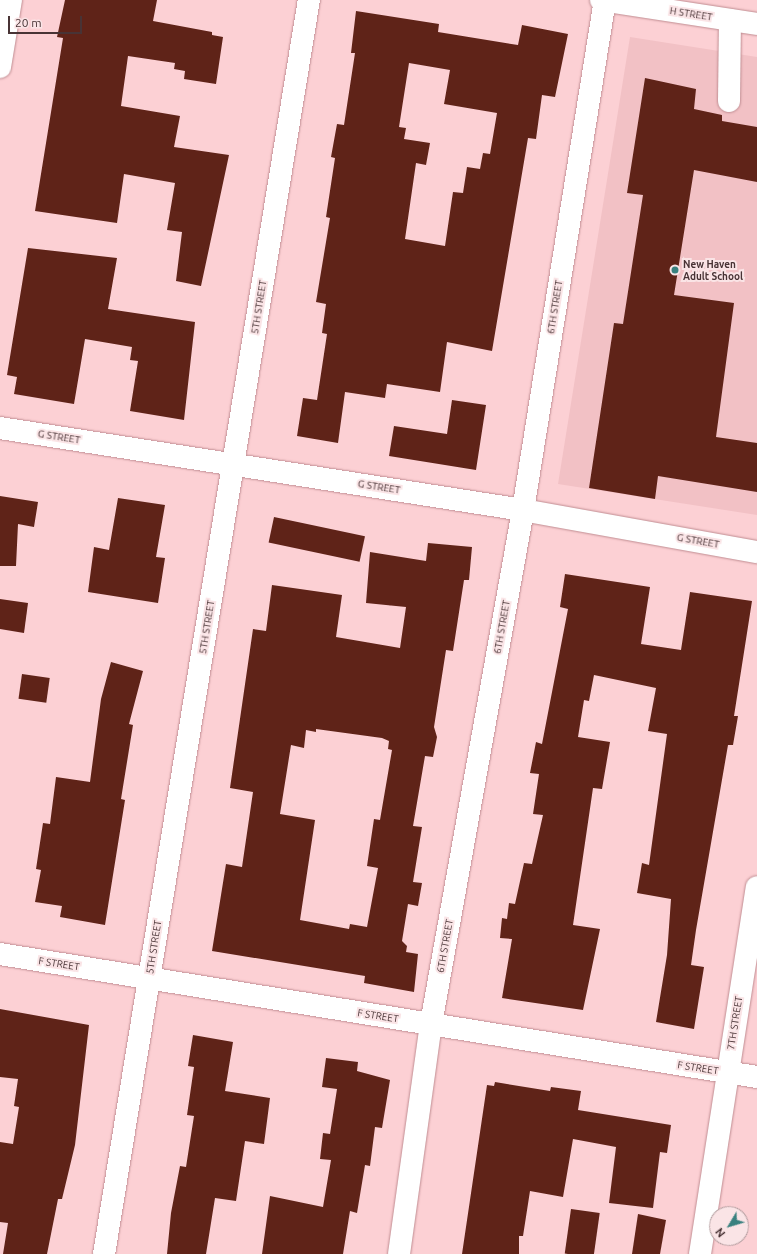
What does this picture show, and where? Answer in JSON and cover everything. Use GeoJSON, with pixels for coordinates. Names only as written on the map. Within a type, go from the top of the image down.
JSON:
{"type":"FeatureCollection","features":[{"type":"Feature","properties":{"kind":"street"},"geometry":{"type":"LineString","coordinates":[[0,67],[11,0]]}},
{"type":"Feature","properties":{"kind":"street","name":"5TH STREET"},"geometry":{"type":"LineString","coordinates":[[104,1254],[309,0]]}},
{"type":"Feature","properties":{"kind":"street","name":"H STREET"},"geometry":{"type":"LineString","coordinates":[[601,0],[757,24]]}},
{"type":"Feature","properties":{"kind":"street","name":"6TH STREET"},"geometry":{"type":"LineString","coordinates":[[399,1254],[431,1024],[523,510],[605,0]]}},
{"type":"Feature","properties":{"kind":"street"},"geometry":{"type":"LineString","coordinates":[[729,101],[730,20]]}},
{"type":"Feature","properties":{"kind":"street","name":"G STREET"},"geometry":{"type":"LineString","coordinates":[[0,428],[523,510],[757,552]]}},
{"type":"Feature","properties":{"kind":"street","name":"7TH STREET"},"geometry":{"type":"LineString","coordinates":[[700,1254],[757,887]]}},
{"type":"Feature","properties":{"kind":"street","name":"F STREET"},"geometry":{"type":"LineString","coordinates":[[0,954],[757,1077]]}},
{"type":"Feature","properties":{"kind":"shaded area","name":"New Haven Adult School"},"geometry":{"type":"Polygon","coordinates":[[[630,37],[757,57],[757,515],[558,484],[630,37]]]}},
{"type":"Feature","properties":{"kind":"building"},"geometry":{"type":"Polygon","coordinates":[[[65,0],[157,0],[153,21],[212,32],[212,35],[223,37],[216,84],[184,79],[185,71],[174,69],[175,63],[128,56],[121,106],[180,116],[174,147],[229,155],[201,286],[176,281],[182,232],[167,230],[175,183],[124,174],[117,223],[35,211],[63,38],[57,37],[65,0]]]}},
{"type":"Feature","properties":{"kind":"building"},"geometry":{"type":"Polygon","coordinates":[[[356,11],[439,24],[438,32],[518,45],[522,25],[568,34],[555,97],[542,95],[536,139],[528,138],[492,351],[447,342],[440,392],[387,384],[385,398],[345,392],[338,443],[297,436],[303,398],[317,400],[327,334],[322,333],[326,304],[316,302],[330,218],[326,217],[335,158],[331,157],[337,124],[344,125],[355,53],[351,53],[356,11]],[[409,63],[399,127],[406,128],[404,139],[430,143],[426,165],[416,163],[405,239],[445,246],[453,192],[463,193],[467,167],[480,169],[483,153],[490,154],[497,113],[444,104],[450,70],[409,63]]]}},
{"type":"Feature","properties":{"kind":"building"},"geometry":{"type":"Polygon","coordinates":[[[645,78],[696,89],[694,109],[722,115],[722,121],[757,127],[757,182],[694,170],[674,295],[734,303],[716,437],[757,443],[757,492],[658,476],[655,499],[589,488],[614,323],[623,324],[643,195],[627,193],[645,78]]]}},
{"type":"Feature","properties":{"kind":"building"},"geometry":{"type":"Polygon","coordinates":[[[28,248],[117,258],[108,309],[195,322],[184,420],[130,411],[138,361],[130,360],[132,347],[85,339],[74,404],[14,394],[17,377],[7,375],[28,248]]]}},
{"type":"Feature","properties":{"kind":"building"},"geometry":{"type":"Polygon","coordinates":[[[452,400],[486,405],[476,470],[389,456],[394,426],[447,434],[452,400]]]}},
{"type":"Feature","properties":{"kind":"building"},"geometry":{"type":"Polygon","coordinates":[[[0,496],[38,502],[34,527],[18,524],[16,566],[0,566],[0,496]]]}},
{"type":"Feature","properties":{"kind":"building"},"geometry":{"type":"Polygon","coordinates":[[[118,498],[165,505],[156,557],[165,558],[158,603],[88,592],[94,547],[109,550],[118,498]]]}},
{"type":"Feature","properties":{"kind":"building"},"geometry":{"type":"Polygon","coordinates":[[[274,517],[365,536],[360,562],[269,542],[274,517]]]}},
{"type":"Feature","properties":{"kind":"building"},"geometry":{"type":"Polygon","coordinates":[[[428,543],[472,547],[469,580],[464,580],[453,651],[446,650],[434,727],[437,737],[433,757],[425,756],[413,826],[422,827],[413,882],[422,883],[418,906],[408,904],[402,941],[407,946],[406,952],[418,954],[414,992],[364,983],[365,976],[212,951],[226,864],[242,867],[253,792],[230,788],[253,629],[266,631],[272,585],[342,595],[336,637],[400,648],[406,607],[366,603],[370,552],[426,561],[428,543]],[[316,729],[316,732],[306,730],[304,748],[291,745],[280,814],[315,820],[300,920],[349,929],[350,924],[367,927],[378,868],[367,866],[374,819],[380,820],[392,750],[388,749],[389,741],[382,738],[316,729]]]}},
{"type":"Feature","properties":{"kind":"building"},"geometry":{"type":"Polygon","coordinates":[[[565,574],[650,587],[641,644],[681,650],[690,592],[752,601],[734,716],[738,716],[733,745],[728,745],[691,965],[704,967],[694,1029],[656,1022],[667,955],[671,899],[637,893],[642,863],[649,865],[667,734],[648,731],[656,688],[594,675],[589,701],[584,700],[578,737],[610,742],[602,789],[593,788],[573,925],[600,929],[583,1010],[502,998],[512,939],[500,938],[502,918],[507,919],[509,903],[515,904],[524,863],[532,864],[543,815],[533,814],[539,774],[530,773],[536,742],[542,744],[568,609],[560,607],[565,574]]]}},
{"type":"Feature","properties":{"kind":"building"},"geometry":{"type":"Polygon","coordinates":[[[0,599],[28,603],[24,633],[0,629],[0,599]]]}},
{"type":"Feature","properties":{"kind":"building"},"geometry":{"type":"Polygon","coordinates":[[[111,662],[143,671],[129,724],[133,725],[121,799],[125,800],[105,925],[60,917],[62,906],[35,902],[41,870],[36,869],[43,823],[50,824],[56,777],[90,782],[101,699],[111,662]]]}},
{"type":"Feature","properties":{"kind":"building"},"geometry":{"type":"Polygon","coordinates":[[[22,674],[50,678],[46,703],[19,699],[22,674]]]}},
{"type":"Feature","properties":{"kind":"building"},"geometry":{"type":"Polygon","coordinates":[[[0,1009],[89,1025],[75,1145],[62,1199],[58,1199],[47,1254],[3,1254],[8,1223],[0,1222],[0,1142],[13,1144],[19,1107],[14,1106],[18,1079],[0,1077],[0,1009]]]}},
{"type":"Feature","properties":{"kind":"building"},"geometry":{"type":"Polygon","coordinates":[[[193,1035],[233,1042],[225,1091],[270,1098],[264,1144],[245,1141],[236,1201],[215,1198],[206,1254],[167,1254],[171,1213],[180,1166],[186,1167],[194,1116],[187,1115],[194,1067],[188,1066],[193,1035]]]}},
{"type":"Feature","properties":{"kind":"building"},"geometry":{"type":"Polygon","coordinates":[[[326,1058],[358,1062],[357,1071],[390,1080],[382,1128],[375,1127],[370,1166],[365,1165],[357,1213],[350,1211],[343,1254],[262,1254],[270,1196],[323,1207],[331,1160],[320,1159],[323,1133],[330,1134],[337,1089],[322,1087],[326,1058]]]}},
{"type":"Feature","properties":{"kind":"building"},"geometry":{"type":"Polygon","coordinates":[[[495,1082],[550,1091],[551,1087],[581,1091],[578,1110],[671,1125],[667,1153],[660,1152],[653,1208],[609,1203],[616,1147],[573,1139],[563,1197],[530,1191],[523,1236],[519,1236],[519,1254],[462,1254],[487,1085],[494,1086],[495,1082]]]}},
{"type":"Feature","properties":{"kind":"building"},"geometry":{"type":"Polygon","coordinates":[[[571,1209],[600,1213],[594,1254],[565,1254],[571,1209]]]}},
{"type":"Feature","properties":{"kind":"building"},"geometry":{"type":"Polygon","coordinates":[[[638,1214],[666,1220],[660,1254],[632,1254],[638,1214]]]}},
{"type":"Feature","properties":{"kind":"place","name":"New Haven Adult School"},"geometry":{"type":"Point","coordinates":[675,270]}}]}
